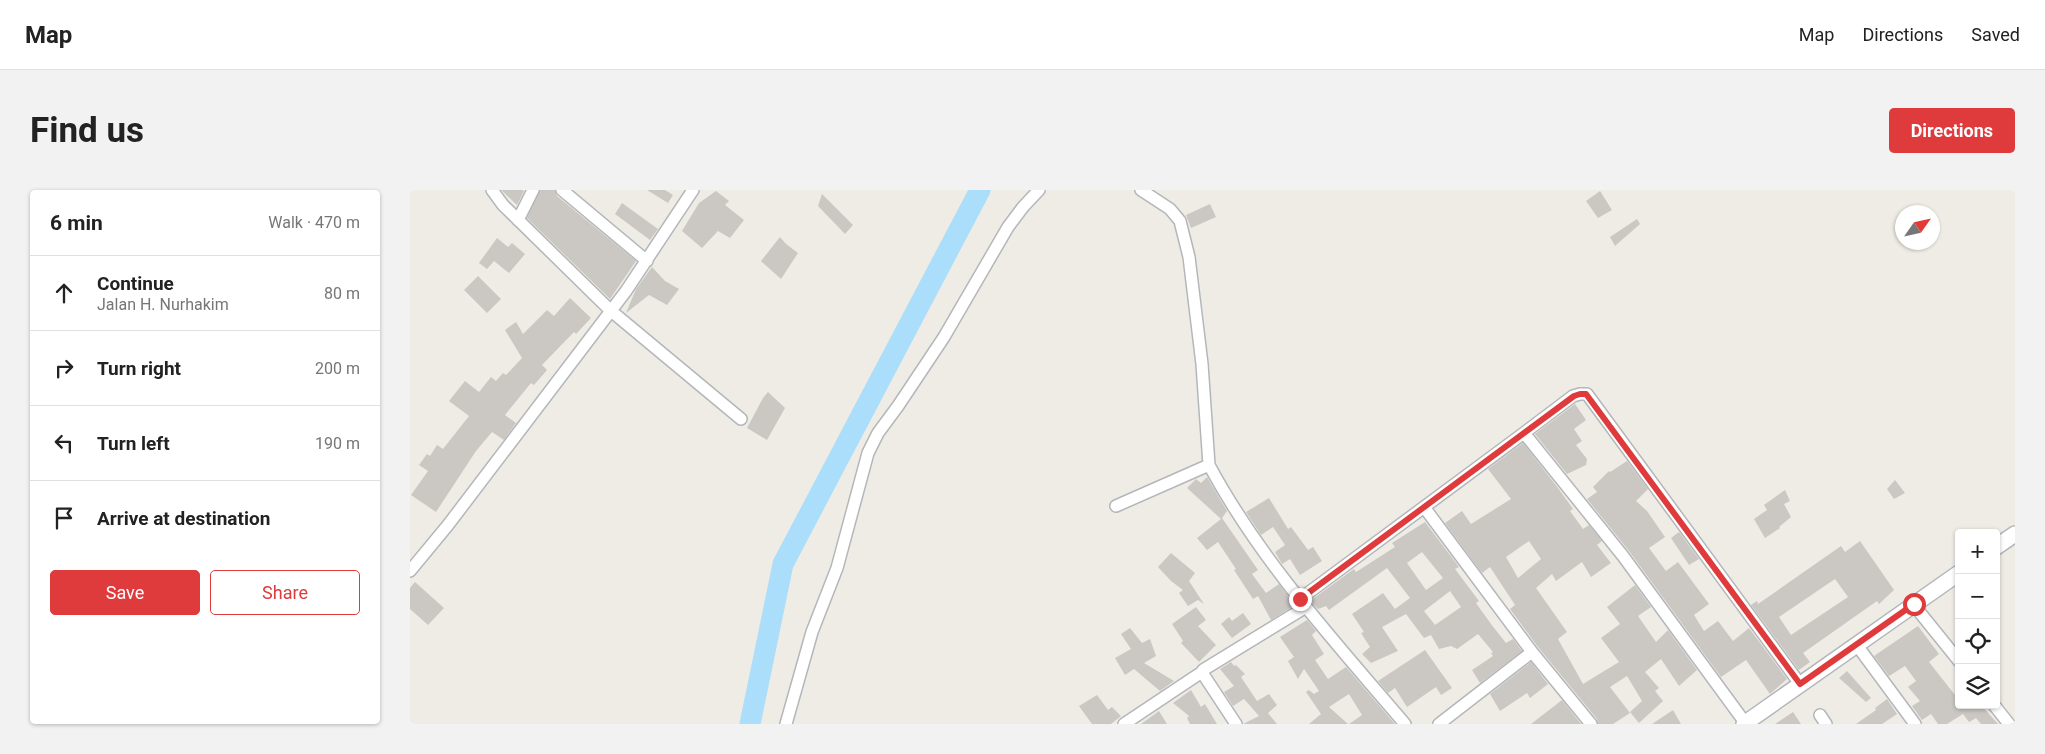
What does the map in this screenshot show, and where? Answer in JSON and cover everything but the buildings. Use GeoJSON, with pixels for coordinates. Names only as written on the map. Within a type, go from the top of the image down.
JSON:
{"type":"FeatureCollection","features":[{"type":"Feature","properties":{"kind":"main road"},"geometry":{"type":"LineString","coordinates":[[2000,544],[2015,534]]}},
{"type":"Feature","properties":{"kind":"main road"},"geometry":{"type":"LineString","coordinates":[[1745,724],[1958,574]]}},
{"type":"Feature","properties":{"kind":"street"},"geometry":{"type":"LineString","coordinates":[[492,190],[503,205],[610,310],[741,419]]}},
{"type":"Feature","properties":{"kind":"street"},"geometry":{"type":"LineString","coordinates":[[518,220],[533,190]]}},
{"type":"Feature","properties":{"kind":"street"},"geometry":{"type":"LineString","coordinates":[[562,190],[646,261]]}},
{"type":"Feature","properties":{"kind":"street"},"geometry":{"type":"LineString","coordinates":[[410,571],[448,525],[626,291],[693,190]]}},
{"type":"Feature","properties":{"kind":"street"},"geometry":{"type":"LineString","coordinates":[[786,724],[812,632],[837,568],[868,453],[878,433],[944,337],[1008,227],[1023,206],[1039,190]]}},
{"type":"Feature","properties":{"kind":"street"},"geometry":{"type":"LineString","coordinates":[[1141,190],[1170,209],[1180,221],[1189,257],[1202,364],[1209,465],[1251,534],[1303,603],[1405,724]]}},
{"type":"Feature","properties":{"kind":"street"},"geometry":{"type":"LineString","coordinates":[[1124,724],[1303,603],[1424,508],[1574,396],[1580,394],[1586,394],[1800,684]]}},
{"type":"Feature","properties":{"kind":"street"},"geometry":{"type":"LineString","coordinates":[[1524,433],[1623,556],[1745,724]]}},
{"type":"Feature","properties":{"kind":"street"},"geometry":{"type":"LineString","coordinates":[[1116,506],[1209,465]]}},
{"type":"Feature","properties":{"kind":"street"},"geometry":{"type":"LineString","coordinates":[[1424,508],[1532,652],[1591,724]]}},
{"type":"Feature","properties":{"kind":"street"},"geometry":{"type":"LineString","coordinates":[[1914,604],[1955,656]]}},
{"type":"Feature","properties":{"kind":"street"},"geometry":{"type":"LineString","coordinates":[[1856,644],[1915,724]]}},
{"type":"Feature","properties":{"kind":"street"},"geometry":{"type":"LineString","coordinates":[[1439,724],[1532,652]]}},
{"type":"Feature","properties":{"kind":"street"},"geometry":{"type":"LineString","coordinates":[[1202,672],[1236,724]]}},
{"type":"Feature","properties":{"kind":"street"},"geometry":{"type":"LineString","coordinates":[[1997,709],[2009,724]]}},
{"type":"Feature","properties":{"kind":"waterway"},"geometry":{"type":"LineString","coordinates":[[750,724],[783,564],[980,190]]}},
{"type":"Feature","properties":{"kind":"route"},"geometry":{"type":"LineString","coordinates":[[1300,599],[1574,396],[1586,394],[1686,526],[1800,684],[1914,604]]}}]}
